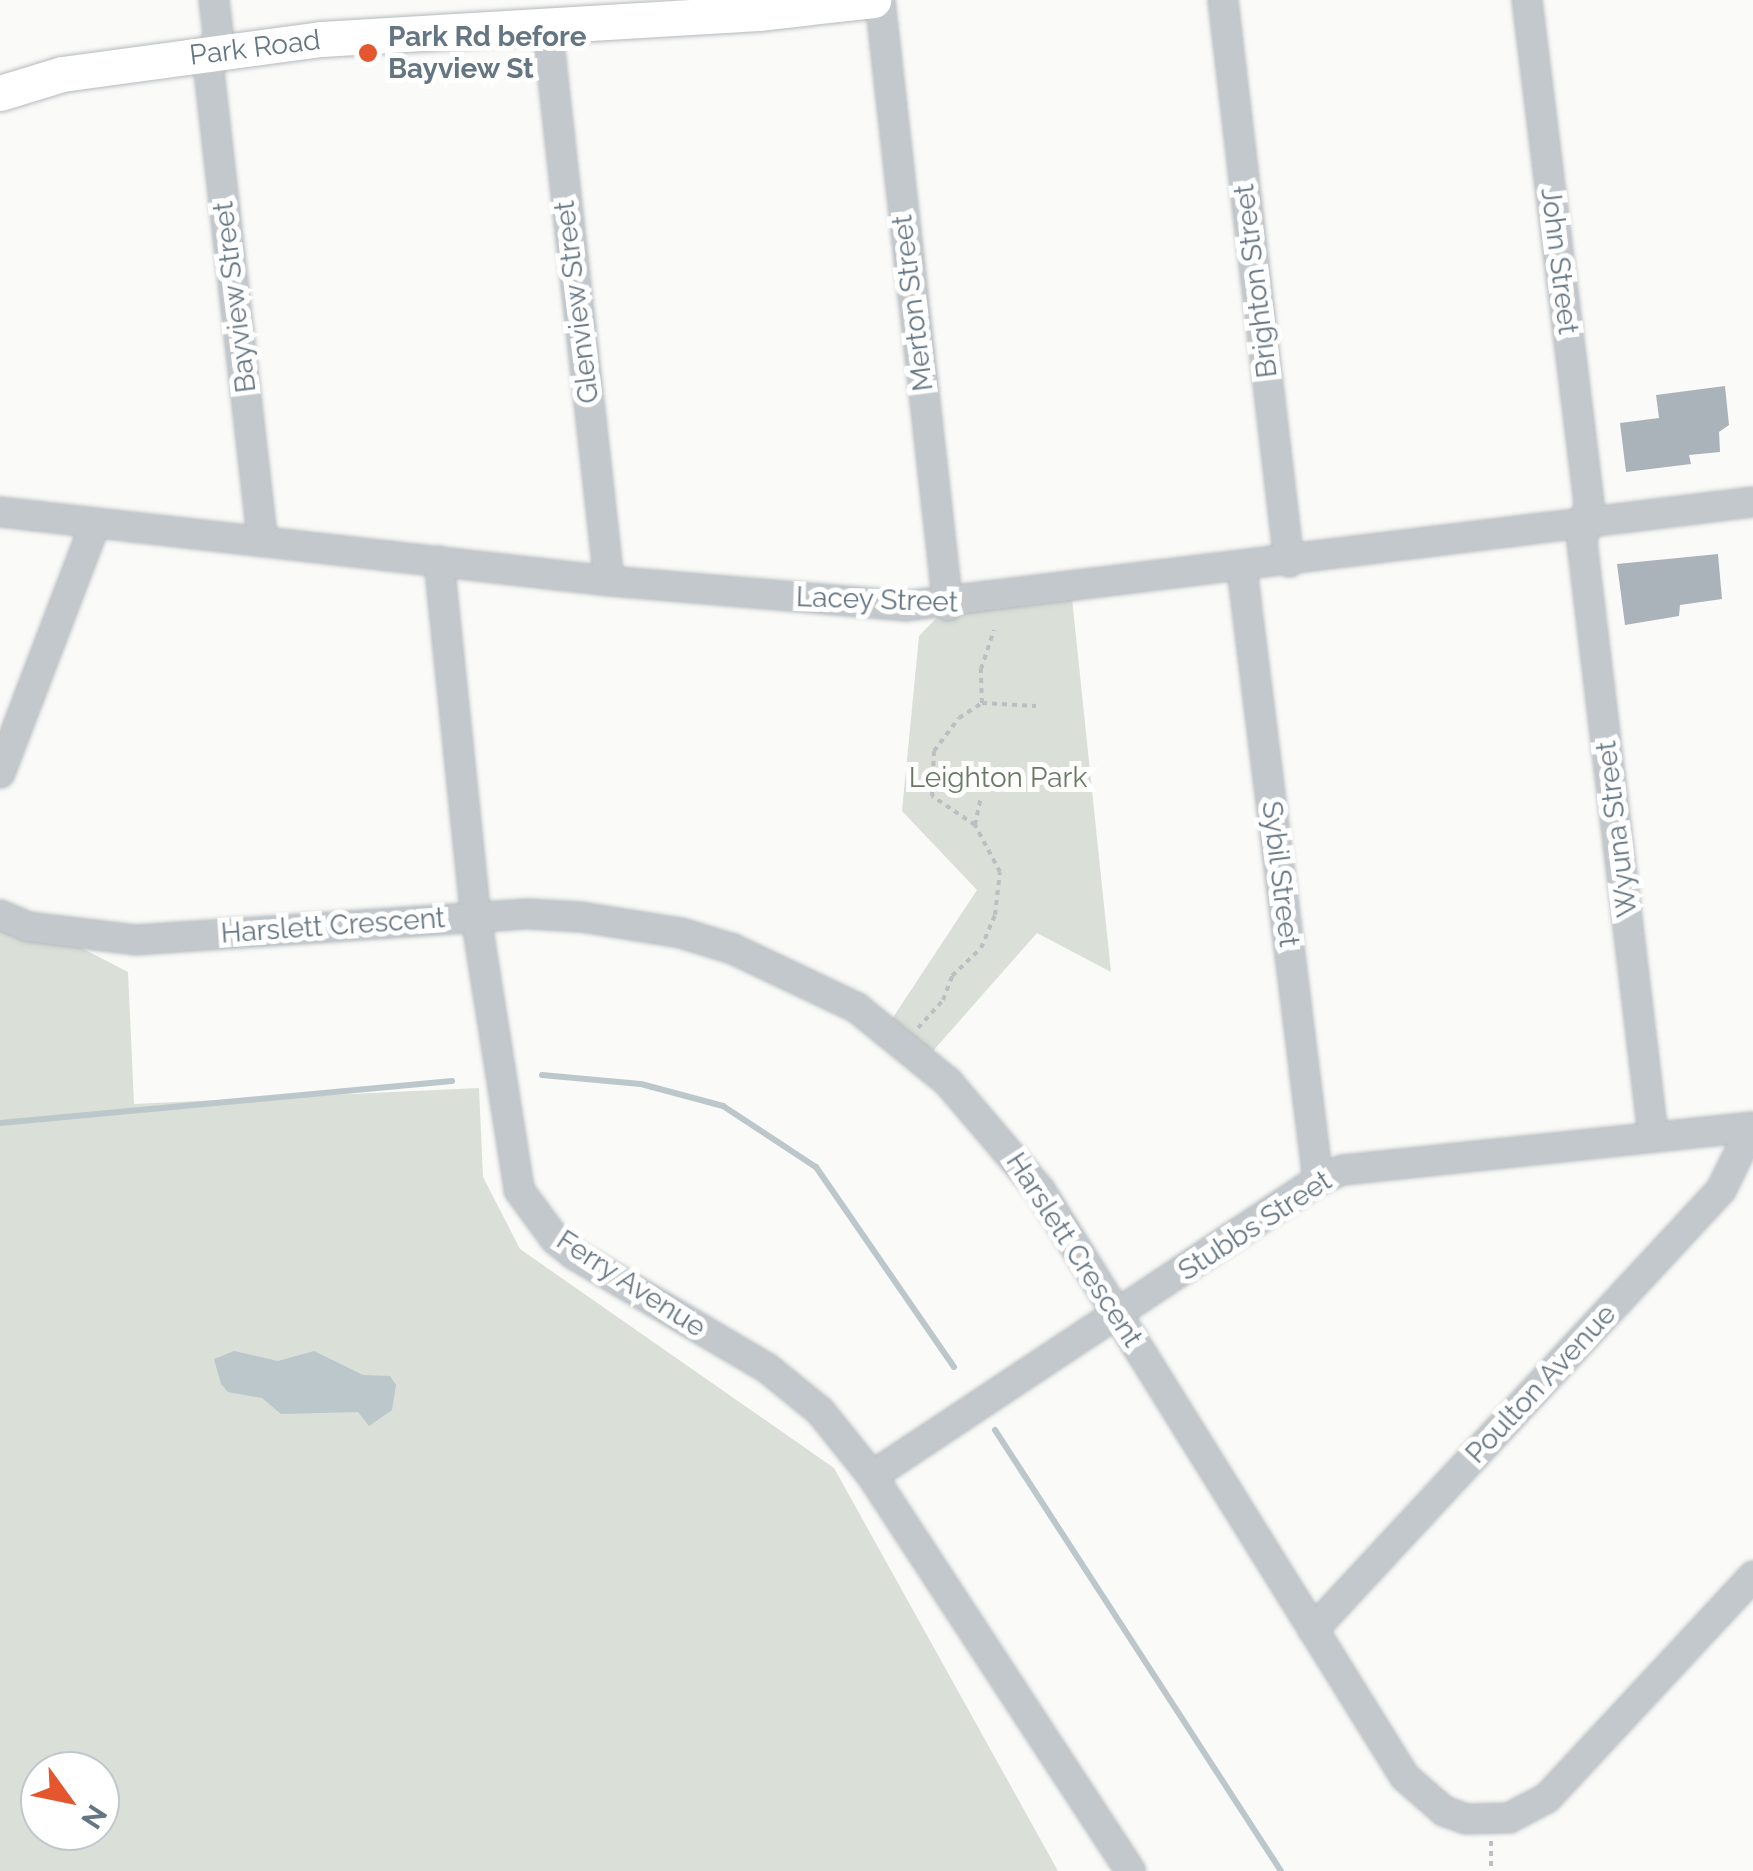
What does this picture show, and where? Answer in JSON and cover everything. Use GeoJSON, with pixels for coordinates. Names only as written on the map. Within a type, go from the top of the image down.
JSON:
{"type":"FeatureCollection","features":[{"type":"Feature","properties":{"kind":"main road","name":"Park Road"},"geometry":{"type":"LineString","coordinates":[[0,93],[62,74],[212,53],[876,0]]}},
{"type":"Feature","properties":{"kind":"street","name":"Bayview Street"},"geometry":{"type":"LineString","coordinates":[[214,0],[209,71],[263,542]]}},
{"type":"Feature","properties":{"kind":"street","name":"Merton Street"},"geometry":{"type":"LineString","coordinates":[[876,0],[948,606]]}},
{"type":"Feature","properties":{"kind":"street","name":"Brighton Street"},"geometry":{"type":"LineString","coordinates":[[1223,0],[1289,562]]}},
{"type":"Feature","properties":{"kind":"street","name":"John Street"},"geometry":{"type":"LineString","coordinates":[[1527,0],[1589,502],[1585,522]]}},
{"type":"Feature","properties":{"kind":"street","name":"Glenview Street"},"geometry":{"type":"LineString","coordinates":[[547,24],[609,581]]}},
{"type":"Feature","properties":{"kind":"street","name":"Lacey Street"},"geometry":{"type":"LineString","coordinates":[[0,512],[609,581],[860,604],[948,606],[1753,502]]}},
{"type":"Feature","properties":{"kind":"street","name":"Wyuna Street"},"geometry":{"type":"LineString","coordinates":[[1585,522],[1653,1135]]}},
{"type":"Feature","properties":{"kind":"street"},"geometry":{"type":"LineString","coordinates":[[0,773],[95,524]]}},
{"type":"Feature","properties":{"kind":"street","name":"Ferry Avenue"},"geometry":{"type":"LineString","coordinates":[[439,561],[476,917],[511,1161],[534,1215],[576,1255],[797,1390],[872,1476],[1130,1871]]}},
{"type":"Feature","properties":{"kind":"street","name":"Sybil Street"},"geometry":{"type":"LineString","coordinates":[[1242,569],[1318,1180]]}},
{"type":"Feature","properties":{"kind":"street","name":"Harslett Crescent"},"geometry":{"type":"LineString","coordinates":[[0,915],[28,927],[134,940],[476,917],[581,917],[682,933],[777,967],[856,1008],[906,1044],[1008,1147],[1313,1630],[1423,1796],[1466,1819],[1490,1820]]}},
{"type":"Feature","properties":{"kind":"street","name":"Stubbs Street"},"geometry":{"type":"LineString","coordinates":[[872,1476],[1117,1317],[1318,1180],[1370,1166],[1752,1127]]}},
{"type":"Feature","properties":{"kind":"street","name":"Poulton Avenue"},"geometry":{"type":"LineString","coordinates":[[1313,1630],[1721,1190],[1752,1127]]}},
{"type":"Feature","properties":{"kind":"street"},"geometry":{"type":"LineString","coordinates":[[1490,1820],[1527,1812],[1547,1798],[1753,1576]]}},
{"type":"Feature","properties":{"kind":"path"},"geometry":{"type":"LineString","coordinates":[[982,704],[980,669],[994,630]]}},
{"type":"Feature","properties":{"kind":"path"},"geometry":{"type":"LineString","coordinates":[[906,1044],[943,1000],[952,976],[974,959],[995,915],[1000,872],[975,825],[932,796],[928,769],[947,731],[982,704],[1036,706]]}},
{"type":"Feature","properties":{"kind":"path"},"geometry":{"type":"LineString","coordinates":[[975,825],[981,796]]}},
{"type":"Feature","properties":{"kind":"path"},"geometry":{"type":"LineString","coordinates":[[1490,1820],[1492,1871]]}},
{"type":"Feature","properties":{"kind":"green space","name":"Leighton Park"},"geometry":{"type":"Polygon","coordinates":[[[1071,589],[1111,972],[1037,933],[925,1060],[886,1028],[977,890],[902,811],[919,636],[948,606],[1071,589]]]}},
{"type":"Feature","properties":{"kind":"green space"},"geometry":{"type":"Polygon","coordinates":[[[0,906],[128,972],[134,1104],[479,1088],[483,1177],[520,1249],[834,1468],[1058,1871],[0,1871],[0,906]]]}},
{"type":"Feature","properties":{"kind":"shaded area"},"geometry":{"type":"Polygon","coordinates":[[[234,1351],[278,1361],[314,1351],[363,1375],[390,1376],[396,1385],[392,1410],[369,1426],[358,1412],[281,1414],[262,1398],[228,1392],[221,1384],[214,1359],[234,1351]]]}},
{"type":"Feature","properties":{"kind":"building"},"geometry":{"type":"Polygon","coordinates":[[[1725,386],[1729,425],[1719,432],[1720,452],[1689,455],[1691,464],[1626,472],[1620,423],[1659,418],[1656,395],[1725,386]]]}},
{"type":"Feature","properties":{"kind":"building"},"geometry":{"type":"Polygon","coordinates":[[[1718,554],[1722,599],[1680,605],[1679,616],[1625,625],[1617,564],[1718,554]]]}},
{"type":"Feature","properties":{"kind":"waterway"},"geometry":{"type":"LineString","coordinates":[[542,1075],[641,1084],[723,1106],[816,1167],[954,1367]]}},
{"type":"Feature","properties":{"kind":"waterway"},"geometry":{"type":"LineString","coordinates":[[0,1123],[452,1081]]}},
{"type":"Feature","properties":{"kind":"waterway"},"geometry":{"type":"LineString","coordinates":[[995,1430],[1281,1871]]}},
{"type":"Feature","properties":{"kind":"place","name":"Park Rd before Bayview St"},"geometry":{"type":"Point","coordinates":[368,53]}}]}
